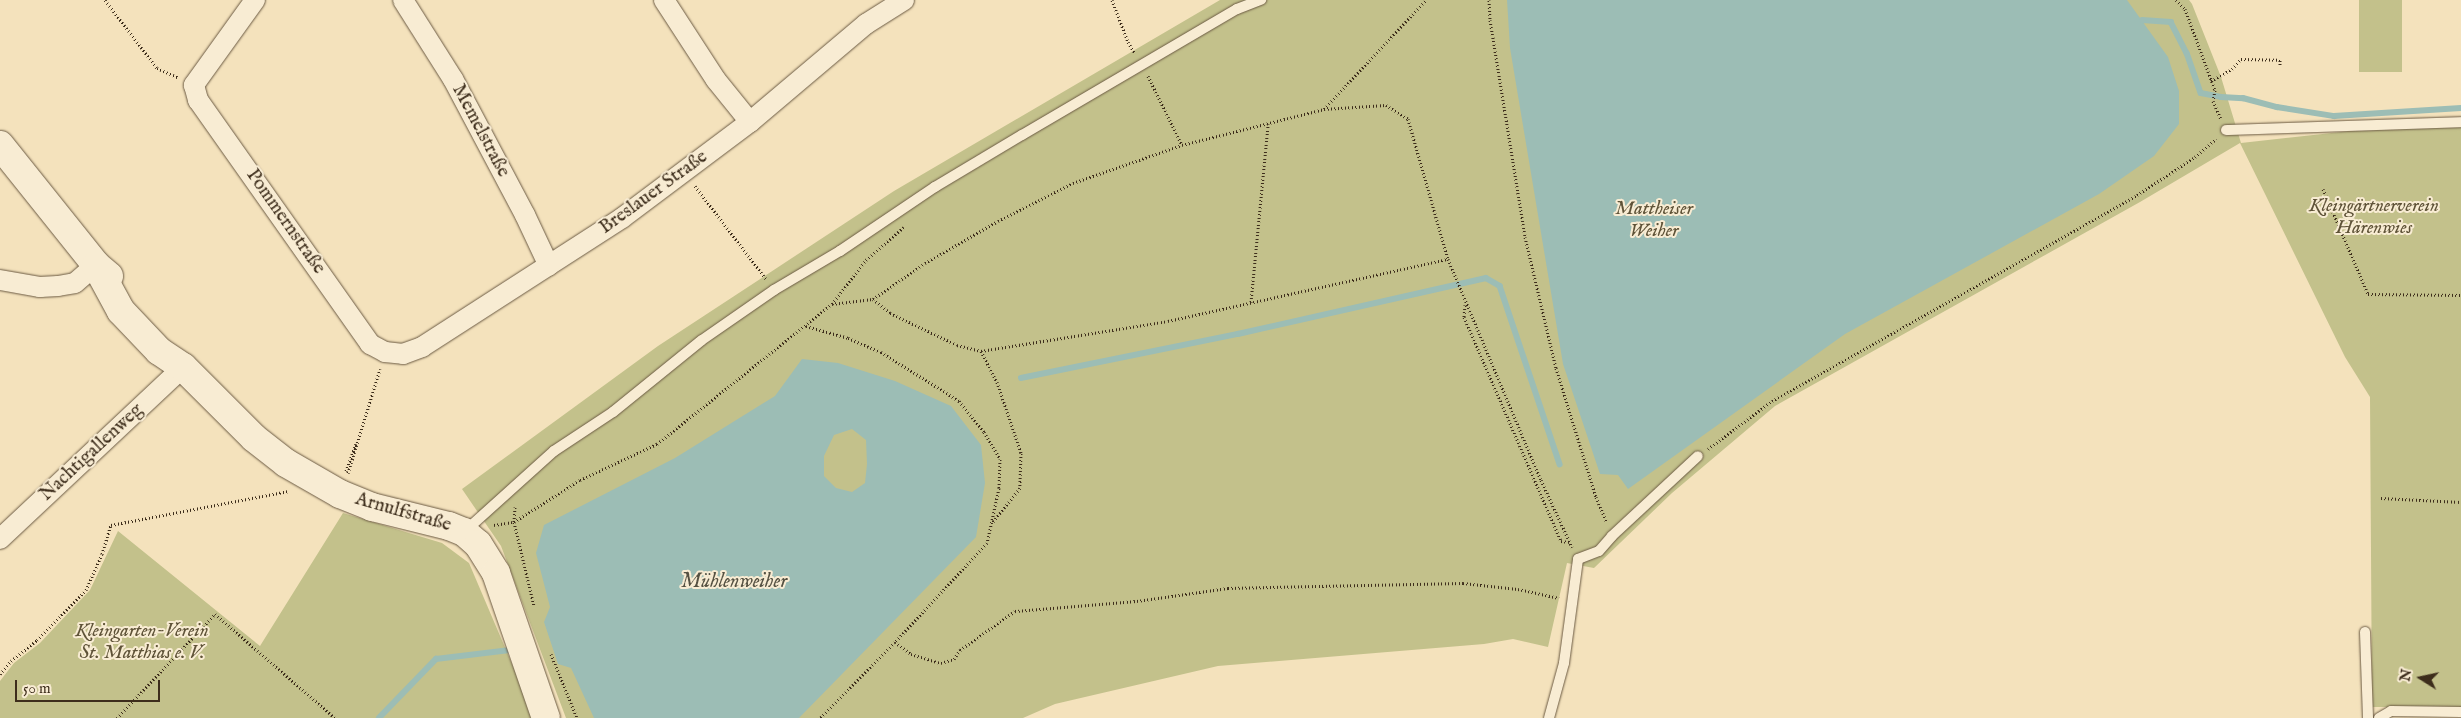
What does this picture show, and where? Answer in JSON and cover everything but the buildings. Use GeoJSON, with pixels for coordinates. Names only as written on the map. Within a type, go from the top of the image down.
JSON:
{"type":"FeatureCollection","features":[{"type":"Feature","properties":{"kind":"street"},"geometry":{"type":"LineString","coordinates":[[188,82],[255,0]]}},
{"type":"Feature","properties":{"kind":"street","name":"Memelstraße"},"geometry":{"type":"LineString","coordinates":[[404,0],[453,79],[525,215],[549,266]]}},
{"type":"Feature","properties":{"kind":"street"},"geometry":{"type":"LineString","coordinates":[[664,0],[716,80],[750,122]]}},
{"type":"Feature","properties":{"kind":"street","name":"Breslauer Straße"},"geometry":{"type":"LineString","coordinates":[[383,359],[422,347],[622,218],[750,122],[866,24],[904,0]]}},
{"type":"Feature","properties":{"kind":"street","name":"Pommernstraße"},"geometry":{"type":"LineString","coordinates":[[188,82],[198,100],[370,344],[383,359]]}},
{"type":"Feature","properties":{"kind":"street","name":"Arnulfstraße"},"geometry":{"type":"LineString","coordinates":[[0,146],[96,265],[134,300],[171,340],[183,367],[254,438],[306,476],[340,494],[372,507],[449,526],[470,527],[496,573],[546,718]]}},
{"type":"Feature","properties":{"kind":"street"},"geometry":{"type":"LineString","coordinates":[[0,280],[40,287],[58,286],[75,283],[96,265]]}},
{"type":"Feature","properties":{"kind":"street","name":"Nachtigallenweg"},"geometry":{"type":"LineString","coordinates":[[0,539],[183,367]]}},
{"type":"Feature","properties":{"kind":"lane"},"geometry":{"type":"LineString","coordinates":[[470,527],[554,451],[612,412],[702,340],[774,290],[840,251],[936,187],[1237,10],[1261,0]]}},
{"type":"Feature","properties":{"kind":"lane"},"geometry":{"type":"LineString","coordinates":[[2226,130],[2461,122]]}},
{"type":"Feature","properties":{"kind":"lane"},"geometry":{"type":"LineString","coordinates":[[1549,718],[1564,663],[1578,559],[1599,551],[1612,536],[1698,456]]}},
{"type":"Feature","properties":{"kind":"lane"},"geometry":{"type":"LineString","coordinates":[[2365,632],[2368,718]]}},
{"type":"Feature","properties":{"kind":"lane"},"geometry":{"type":"LineString","coordinates":[[2379,718],[2391,711],[2461,712]]}},
{"type":"Feature","properties":{"kind":"path"},"geometry":{"type":"LineString","coordinates":[[105,0],[157,68],[188,82]]}},
{"type":"Feature","properties":{"kind":"path"},"geometry":{"type":"LineString","coordinates":[[1112,0],[1128,42],[1143,66],[1182,144]]}},
{"type":"Feature","properties":{"kind":"path"},"geometry":{"type":"LineString","coordinates":[[1324,109],[1426,0]]}},
{"type":"Feature","properties":{"kind":"path"},"geometry":{"type":"LineString","coordinates":[[1489,0],[1490,20],[1525,237],[1556,368],[1596,497],[1612,536]]}},
{"type":"Feature","properties":{"kind":"path"},"geometry":{"type":"LineString","coordinates":[[2176,0],[2185,9],[2215,90],[2213,101]]}},
{"type":"Feature","properties":{"kind":"path"},"geometry":{"type":"LineString","coordinates":[[2211,81],[2232,70],[2241,59],[2280,60],[2280,64]]}},
{"type":"Feature","properties":{"kind":"path"},"geometry":{"type":"LineString","coordinates":[[832,304],[873,299],[925,263],[998,221],[1073,183],[1182,144],[1324,109],[1386,105],[1408,118],[1448,259],[1466,305],[1569,542],[1561,540],[1549,514],[1464,317],[1466,305]]}},
{"type":"Feature","properties":{"kind":"path"},"geometry":{"type":"LineString","coordinates":[[1251,302],[1268,124]]}},
{"type":"Feature","properties":{"kind":"path"},"geometry":{"type":"LineString","coordinates":[[1698,456],[1772,401],[2137,195],[2195,158],[2226,130]]}},
{"type":"Feature","properties":{"kind":"path"},"geometry":{"type":"LineString","coordinates":[[685,171],[774,290]]}},
{"type":"Feature","properties":{"kind":"path"},"geometry":{"type":"LineString","coordinates":[[2323,188],[2368,294],[2461,295]]}},
{"type":"Feature","properties":{"kind":"path"},"geometry":{"type":"LineString","coordinates":[[470,527],[514,522],[580,480],[657,444],[832,304],[866,260],[911,221]]}},
{"type":"Feature","properties":{"kind":"path"},"geometry":{"type":"LineString","coordinates":[[873,299],[890,313],[957,345],[981,352],[1168,321],[1448,259]]}},
{"type":"Feature","properties":{"kind":"path"},"geometry":{"type":"LineString","coordinates":[[806,326],[848,338],[881,352],[959,401],[984,432],[1000,459],[999,488],[987,543],[895,642],[820,718]]}},
{"type":"Feature","properties":{"kind":"path"},"geometry":{"type":"LineString","coordinates":[[981,352],[997,382],[1022,453],[1020,488],[992,523]]}},
{"type":"Feature","properties":{"kind":"path"},"geometry":{"type":"LineString","coordinates":[[346,477],[383,359]]}},
{"type":"Feature","properties":{"kind":"path"},"geometry":{"type":"LineString","coordinates":[[0,674],[11,661],[37,640],[86,590],[112,525],[298,489]]}},
{"type":"Feature","properties":{"kind":"path"},"geometry":{"type":"LineString","coordinates":[[2381,498],[2461,502]]}},
{"type":"Feature","properties":{"kind":"path"},"geometry":{"type":"LineString","coordinates":[[514,522],[536,616]]}},
{"type":"Feature","properties":{"kind":"path"},"geometry":{"type":"LineString","coordinates":[[895,642],[911,654],[941,663],[954,659],[960,650],[1015,611],[1137,601],[1228,588],[1463,583],[1518,589],[1572,600]]}},
{"type":"Feature","properties":{"kind":"path"},"geometry":{"type":"LineString","coordinates":[[118,718],[215,614],[335,718]]}},
{"type":"Feature","properties":{"kind":"path"},"geometry":{"type":"LineString","coordinates":[[547,646],[577,718]]}},
{"type":"Feature","properties":{"kind":"green space","name":"Mattheiser Weiher"},"geometry":{"type":"Polygon","coordinates":[[[1220,0],[2189,0],[2221,77],[2241,143],[2350,131],[2461,127],[2461,707],[2372,707],[2370,397],[2345,357],[2240,143],[2140,202],[1775,406],[1672,493],[1594,568],[1567,563],[1548,647],[1513,639],[1484,644],[1218,666],[1055,704],[1023,718],[566,718],[501,546],[462,489],[658,346],[894,191],[1220,0]]]}},
{"type":"Feature","properties":{"kind":"green space"},"geometry":{"type":"Polygon","coordinates":[[[2359,0],[2402,0],[2402,72],[2359,72],[2359,0]]]}},
{"type":"Feature","properties":{"kind":"green space","name":"Kleingarten-Verein St. Matthias e. V."},"geometry":{"type":"Polygon","coordinates":[[[343,513],[442,543],[469,563],[535,718],[0,718],[0,681],[14,663],[40,643],[90,590],[118,531],[260,646],[343,513]]]}},
{"type":"Feature","properties":{"kind":"water"},"geometry":{"type":"Polygon","coordinates":[[[1507,0],[2127,0],[2168,57],[2179,91],[2179,124],[2154,156],[2099,194],[1845,334],[1628,489],[1618,475],[1600,474],[1563,364],[1510,48],[1507,0]]]}},
{"type":"Feature","properties":{"kind":"water","name":"Mühlenweiher"},"geometry":{"type":"Polygon","coordinates":[[[802,359],[838,363],[895,381],[951,406],[981,445],[985,483],[976,537],[799,718],[594,718],[571,668],[558,664],[544,622],[550,607],[536,553],[544,525],[675,458],[775,396],[802,359]],[[852,429],[834,435],[824,456],[824,476],[836,488],[852,492],[865,483],[867,464],[866,440],[852,429]]]}},
{"type":"Feature","properties":{"kind":"waterway"},"geometry":{"type":"LineString","coordinates":[[2142,20],[2171,22],[2187,53],[2201,93],[2221,97],[2243,98],[2277,107],[2334,116],[2461,108]]}},
{"type":"Feature","properties":{"kind":"waterway"},"geometry":{"type":"LineString","coordinates":[[1021,378],[1238,334],[1486,278],[1500,286],[1560,464]]}},
{"type":"Feature","properties":{"kind":"waterway"},"geometry":{"type":"LineString","coordinates":[[379,718],[436,659],[510,650]]}},
{"type":"Feature","properties":{"kind":"park label","name":"Kleingärtnerverein Härenwies"},"geometry":{"type":"Point","coordinates":[2374,218]}}]}
